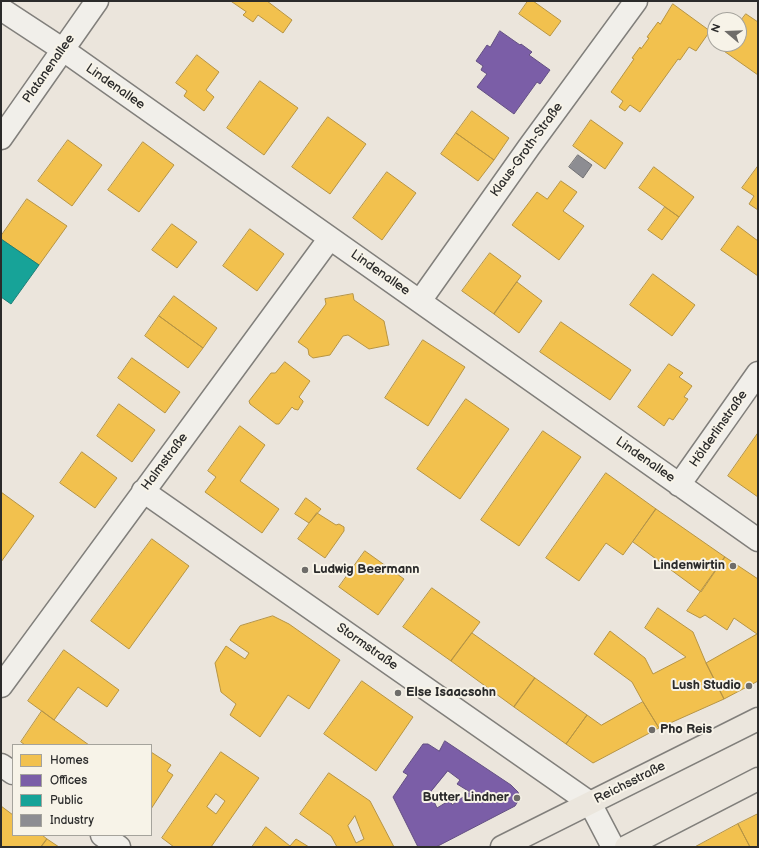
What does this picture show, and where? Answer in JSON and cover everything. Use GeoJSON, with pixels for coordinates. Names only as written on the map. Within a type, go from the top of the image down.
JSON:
{"type":"FeatureCollection","features":[{"type":"Feature","properties":{"kind":"main road","name":"Reichsstraße"},"geometry":{"type":"LineString","coordinates":[[502,847],[758,719]]}},
{"type":"Feature","properties":{"kind":"main road"},"geometry":{"type":"LineString","coordinates":[[626,847],[758,779]]}},
{"type":"Feature","properties":{"kind":"street","name":"Platanenallee"},"geometry":{"type":"LineString","coordinates":[[1,138],[97,1]]}},
{"type":"Feature","properties":{"kind":"street","name":"Klaus-Groth-Straße"},"geometry":{"type":"LineString","coordinates":[[420,301],[534,140],[636,1]]}},
{"type":"Feature","properties":{"kind":"street","name":"Lindenallee"},"geometry":{"type":"LineString","coordinates":[[1,9],[62,49],[758,540]]}},
{"type":"Feature","properties":{"kind":"street","name":"Halmstraße"},"geometry":{"type":"LineString","coordinates":[[1,686],[143,490],[330,238]]}},
{"type":"Feature","properties":{"kind":"street","name":"Hölderlinstraße"},"geometry":{"type":"LineString","coordinates":[[679,485],[758,373]]}},
{"type":"Feature","properties":{"kind":"street","name":"Stormstraße"},"geometry":{"type":"LineString","coordinates":[[143,490],[590,803],[613,847]]}},
{"type":"Feature","properties":{"kind":"street"},"geometry":{"type":"LineString","coordinates":[[1,765],[12,772]]}},
{"type":"Feature","properties":{"kind":"street"},"geometry":{"type":"LineString","coordinates":[[103,836],[119,847]]}},
{"type":"Feature","properties":{"kind":"building: Homes"},"geometry":{"type":"Polygon","coordinates":[[[231,1],[267,1],[292,20],[283,33],[258,15],[253,22],[243,15],[246,12],[231,1]]]}},
{"type":"Feature","properties":{"kind":"building: Homes"},"geometry":{"type":"Polygon","coordinates":[[[528,1],[533,1],[561,21],[550,36],[519,14],[528,1]]]}},
{"type":"Feature","properties":{"kind":"building: Homes"},"geometry":{"type":"Polygon","coordinates":[[[673,4],[707,29],[707,35],[696,51],[689,47],[680,60],[678,59],[640,112],[630,105],[625,111],[619,107],[623,101],[611,92],[634,59],[632,58],[649,38],[647,37],[658,22],[660,24],[673,4]]]}},
{"type":"Feature","properties":{"kind":"building: Homes"},"geometry":{"type":"Polygon","coordinates":[[[747,15],[758,22],[758,75],[725,52],[747,52],[747,15]]]}},
{"type":"Feature","properties":{"kind":"building: Homes"},"geometry":{"type":"Polygon","coordinates":[[[197,55],[219,72],[206,90],[214,97],[204,111],[184,96],[187,91],[176,83],[197,55]]]}},
{"type":"Feature","properties":{"kind":"building: Homes"},"geometry":{"type":"Polygon","coordinates":[[[260,81],[298,108],[264,155],[227,128],[260,81]]]}},
{"type":"Feature","properties":{"kind":"building: Homes"},"geometry":{"type":"Polygon","coordinates":[[[472,111],[509,138],[494,160],[456,133],[472,111]]]}},
{"type":"Feature","properties":{"kind":"building: Homes"},"geometry":{"type":"Polygon","coordinates":[[[328,117],[366,144],[330,194],[292,167],[328,117]]]}},
{"type":"Feature","properties":{"kind":"building: Homes"},"geometry":{"type":"Polygon","coordinates":[[[591,120],[623,143],[605,169],[573,146],[591,120]]]}},
{"type":"Feature","properties":{"kind":"building: Homes"},"geometry":{"type":"Polygon","coordinates":[[[456,133],[494,160],[478,181],[441,154],[456,133]]]}},
{"type":"Feature","properties":{"kind":"building: Homes"},"geometry":{"type":"Polygon","coordinates":[[[68,140],[102,165],[72,206],[38,181],[68,140]]]}},
{"type":"Feature","properties":{"kind":"building: Homes"},"geometry":{"type":"Polygon","coordinates":[[[143,142],[174,165],[139,212],[108,190],[143,142]]]}},
{"type":"Feature","properties":{"kind":"building: Homes"},"geometry":{"type":"Polygon","coordinates":[[[758,166],[758,210],[749,204],[754,196],[742,188],[758,166]]]}},
{"type":"Feature","properties":{"kind":"building: Homes"},"geometry":{"type":"Polygon","coordinates":[[[654,167],[694,197],[679,217],[639,188],[654,167]]]}},
{"type":"Feature","properties":{"kind":"building: Homes"},"geometry":{"type":"Polygon","coordinates":[[[387,172],[416,193],[382,240],[353,218],[387,172]]]}},
{"type":"Feature","properties":{"kind":"building: Homes"},"geometry":{"type":"Polygon","coordinates":[[[561,181],[577,192],[563,211],[584,226],[559,260],[512,225],[537,192],[547,199],[561,181]]]}},
{"type":"Feature","properties":{"kind":"building: Homes"},"geometry":{"type":"Polygon","coordinates":[[[27,199],[67,226],[39,265],[1,239],[1,236],[27,199]]]}},
{"type":"Feature","properties":{"kind":"building: Homes"},"geometry":{"type":"Polygon","coordinates":[[[665,207],[679,217],[662,240],[648,230],[665,207]]]}},
{"type":"Feature","properties":{"kind":"building: Homes"},"geometry":{"type":"Polygon","coordinates":[[[172,224],[197,242],[177,268],[152,250],[172,224]]]}},
{"type":"Feature","properties":{"kind":"building: Homes"},"geometry":{"type":"Polygon","coordinates":[[[738,226],[758,241],[758,276],[721,250],[738,226]]]}},
{"type":"Feature","properties":{"kind":"building: Homes"},"geometry":{"type":"Polygon","coordinates":[[[250,229],[284,254],[257,291],[223,266],[250,229]]]}},
{"type":"Feature","properties":{"kind":"building: Homes"},"geometry":{"type":"Polygon","coordinates":[[[490,253],[521,276],[494,314],[462,291],[490,253]]]}},
{"type":"Feature","properties":{"kind":"building: Homes"},"geometry":{"type":"Polygon","coordinates":[[[653,274],[695,305],[672,336],[630,305],[653,274]]]}},
{"type":"Feature","properties":{"kind":"building: Homes"},"geometry":{"type":"Polygon","coordinates":[[[517,282],[542,301],[519,333],[494,314],[517,282]]]}},
{"type":"Feature","properties":{"kind":"building: Homes"},"geometry":{"type":"Polygon","coordinates":[[[353,294],[354,300],[384,321],[389,345],[369,349],[348,335],[343,336],[330,355],[313,358],[309,355],[308,349],[298,342],[326,304],[325,299],[353,294]]]}},
{"type":"Feature","properties":{"kind":"building: Homes"},"geometry":{"type":"Polygon","coordinates":[[[174,296],[217,328],[203,348],[159,316],[174,296]]]}},
{"type":"Feature","properties":{"kind":"building: Homes"},"geometry":{"type":"Polygon","coordinates":[[[159,316],[203,348],[188,368],[145,336],[159,316]]]}},
{"type":"Feature","properties":{"kind":"building: Homes"},"geometry":{"type":"Polygon","coordinates":[[[561,322],[631,370],[610,400],[540,352],[561,322]]]}},
{"type":"Feature","properties":{"kind":"building: Homes"},"geometry":{"type":"Polygon","coordinates":[[[423,340],[465,367],[428,426],[385,398],[423,340]]]}},
{"type":"Feature","properties":{"kind":"building: Homes"},"geometry":{"type":"Polygon","coordinates":[[[132,358],[180,392],[165,413],[118,378],[132,358]]]}},
{"type":"Feature","properties":{"kind":"building: Homes"},"geometry":{"type":"Polygon","coordinates":[[[285,362],[310,381],[299,397],[303,402],[298,410],[292,407],[279,424],[276,424],[250,404],[249,401],[271,373],[275,373],[285,362]]]}},
{"type":"Feature","properties":{"kind":"building: Homes"},"geometry":{"type":"Polygon","coordinates":[[[669,364],[683,373],[679,377],[692,386],[684,397],[688,399],[673,420],[669,418],[664,426],[638,407],[669,364]]]}},
{"type":"Feature","properties":{"kind":"building: Homes"},"geometry":{"type":"Polygon","coordinates":[[[466,399],[509,429],[460,499],[417,469],[466,399]]]}},
{"type":"Feature","properties":{"kind":"building: Homes"},"geometry":{"type":"Polygon","coordinates":[[[119,404],[155,430],[132,462],[97,436],[119,404]]]}},
{"type":"Feature","properties":{"kind":"building: Homes"},"geometry":{"type":"Polygon","coordinates":[[[240,426],[265,445],[240,481],[279,509],[262,533],[205,492],[216,477],[208,471],[240,426]]]}},
{"type":"Feature","properties":{"kind":"building: Homes"},"geometry":{"type":"Polygon","coordinates":[[[543,431],[581,457],[519,546],[481,520],[543,431]]]}},
{"type":"Feature","properties":{"kind":"building: Homes"},"geometry":{"type":"Polygon","coordinates":[[[758,433],[758,497],[728,476],[758,433]]]}},
{"type":"Feature","properties":{"kind":"building: Homes"},"geometry":{"type":"Polygon","coordinates":[[[82,452],[117,478],[95,508],[60,483],[82,452]]]}},
{"type":"Feature","properties":{"kind":"building: Homes"},"geometry":{"type":"Polygon","coordinates":[[[606,473],[656,509],[623,555],[606,543],[579,581],[546,558],[606,473]]]}},
{"type":"Feature","properties":{"kind":"building: Homes"},"geometry":{"type":"Polygon","coordinates":[[[1,492],[34,516],[1,562],[1,492]]]}},
{"type":"Feature","properties":{"kind":"building: Homes"},"geometry":{"type":"Polygon","coordinates":[[[306,498],[321,509],[309,523],[295,514],[306,498]]]}},
{"type":"Feature","properties":{"kind":"building: Homes"},"geometry":{"type":"Polygon","coordinates":[[[656,509],[725,557],[701,592],[633,542],[656,509]]]}},
{"type":"Feature","properties":{"kind":"building: Homes"},"geometry":{"type":"Polygon","coordinates":[[[317,513],[336,525],[339,524],[344,527],[344,531],[325,558],[298,539],[317,513]]]}},
{"type":"Feature","properties":{"kind":"building: Homes"},"geometry":{"type":"Polygon","coordinates":[[[152,539],[189,566],[129,649],[91,621],[152,539]]]}},
{"type":"Feature","properties":{"kind":"building: Homes"},"geometry":{"type":"Polygon","coordinates":[[[365,551],[404,579],[378,615],[339,587],[365,551]]]}},
{"type":"Feature","properties":{"kind":"building: Homes"},"geometry":{"type":"Polygon","coordinates":[[[725,557],[758,579],[758,681],[724,699],[706,663],[757,634],[734,618],[727,630],[705,615],[700,618],[687,611],[725,557]]]}},
{"type":"Feature","properties":{"kind":"building: Homes"},"geometry":{"type":"Polygon","coordinates":[[[432,588],[480,622],[451,661],[403,627],[432,588]]]}},
{"type":"Feature","properties":{"kind":"building: Homes"},"geometry":{"type":"Polygon","coordinates":[[[658,608],[693,632],[706,663],[724,699],[659,728],[632,682],[594,654],[610,631],[645,658],[653,674],[686,657],[645,628],[658,608]]]}},
{"type":"Feature","properties":{"kind":"building: Homes"},"geometry":{"type":"Polygon","coordinates":[[[273,616],[289,624],[340,660],[309,709],[288,695],[260,737],[230,715],[236,704],[221,692],[215,663],[226,646],[245,659],[249,653],[230,640],[240,626],[273,616]]]}},
{"type":"Feature","properties":{"kind":"building: Homes"},"geometry":{"type":"Polygon","coordinates":[[[472,633],[535,678],[514,707],[451,661],[472,633]]]}},
{"type":"Feature","properties":{"kind":"building: Homes"},"geometry":{"type":"Polygon","coordinates":[[[64,650],[119,690],[107,707],[78,687],[54,720],[28,701],[64,650]]]}},
{"type":"Feature","properties":{"kind":"building: Homes"},"geometry":{"type":"Polygon","coordinates":[[[535,678],[587,715],[566,744],[514,707],[535,678]]]}},
{"type":"Feature","properties":{"kind":"building: Homes"},"geometry":{"type":"Polygon","coordinates":[[[362,681],[413,717],[376,771],[324,734],[362,681]]]}},
{"type":"Feature","properties":{"kind":"building: Homes"},"geometry":{"type":"Polygon","coordinates":[[[643,702],[659,728],[593,763],[566,744],[587,715],[601,725],[643,702]]]}},
{"type":"Feature","properties":{"kind":"building: Homes"},"geometry":{"type":"Polygon","coordinates":[[[42,711],[88,744],[24,744],[21,742],[42,711]]]}},
{"type":"Feature","properties":{"kind":"building: Homes"},"geometry":{"type":"Polygon","coordinates":[[[221,752],[259,778],[211,847],[174,847],[162,838],[221,752]],[[216,794],[207,807],[216,814],[225,801],[216,794]]]}},
{"type":"Feature","properties":{"kind":"building: Homes"},"geometry":{"type":"Polygon","coordinates":[[[152,753],[171,765],[167,771],[173,775],[152,807],[152,753]]]}},
{"type":"Feature","properties":{"kind":"building: Homes"},"geometry":{"type":"Polygon","coordinates":[[[329,773],[370,801],[394,847],[337,847],[331,836],[300,814],[329,773]],[[355,816],[348,826],[356,843],[364,839],[355,816]]]}},
{"type":"Feature","properties":{"kind":"building: Homes"},"geometry":{"type":"Polygon","coordinates":[[[1,806],[12,814],[12,836],[43,836],[47,839],[41,847],[1,847],[1,806]]]}},
{"type":"Feature","properties":{"kind":"building: Homes"},"geometry":{"type":"Polygon","coordinates":[[[758,814],[758,847],[750,847],[738,824],[758,814]]]}},
{"type":"Feature","properties":{"kind":"building: Homes"},"geometry":{"type":"Polygon","coordinates":[[[738,824],[750,847],[695,847],[738,824]]]}},
{"type":"Feature","properties":{"kind":"building: Homes"},"geometry":{"type":"Polygon","coordinates":[[[266,827],[290,846],[296,839],[309,847],[252,847],[266,827]]]}},
{"type":"Feature","properties":{"kind":"building: Homes"},"geometry":{"type":"Polygon","coordinates":[[[47,839],[59,847],[41,847],[47,839]]]}},
{"type":"Feature","properties":{"kind":"building: Offices"},"geometry":{"type":"Polygon","coordinates":[[[500,31],[532,52],[529,55],[550,70],[540,84],[537,82],[514,114],[477,87],[487,74],[481,70],[483,66],[476,61],[487,45],[490,47],[500,31]]]}},
{"type":"Feature","properties":{"kind":"building: Offices"},"geometry":{"type":"Polygon","coordinates":[[[445,741],[511,785],[518,792],[520,798],[515,806],[436,847],[418,847],[393,797],[408,775],[403,772],[423,744],[428,744],[439,751],[445,741]],[[448,771],[430,793],[437,808],[450,800],[452,805],[470,792],[457,784],[460,780],[448,771]]]}},
{"type":"Feature","properties":{"kind":"building: Public"},"geometry":{"type":"Polygon","coordinates":[[[1,239],[39,265],[11,304],[1,297],[1,239]]]}},
{"type":"Feature","properties":{"kind":"building: Industry"},"geometry":{"type":"Polygon","coordinates":[[[578,155],[592,165],[583,178],[569,167],[578,155]]]}},
{"type":"Feature","properties":{"kind":"place","name":"Lindenwirtin"},"geometry":{"type":"Point","coordinates":[733,566]}},
{"type":"Feature","properties":{"kind":"place","name":"Ludwig Beermann"},"geometry":{"type":"Point","coordinates":[305,570]}},
{"type":"Feature","properties":{"kind":"place","name":"Lush Studio"},"geometry":{"type":"Point","coordinates":[749,686]}},
{"type":"Feature","properties":{"kind":"place","name":"Else Isaacsohn"},"geometry":{"type":"Point","coordinates":[398,693]}},
{"type":"Feature","properties":{"kind":"place","name":"Pho Reis"},"geometry":{"type":"Point","coordinates":[652,730]}},
{"type":"Feature","properties":{"kind":"place","name":"Butter Lindner"},"geometry":{"type":"Point","coordinates":[517,798]}}]}
